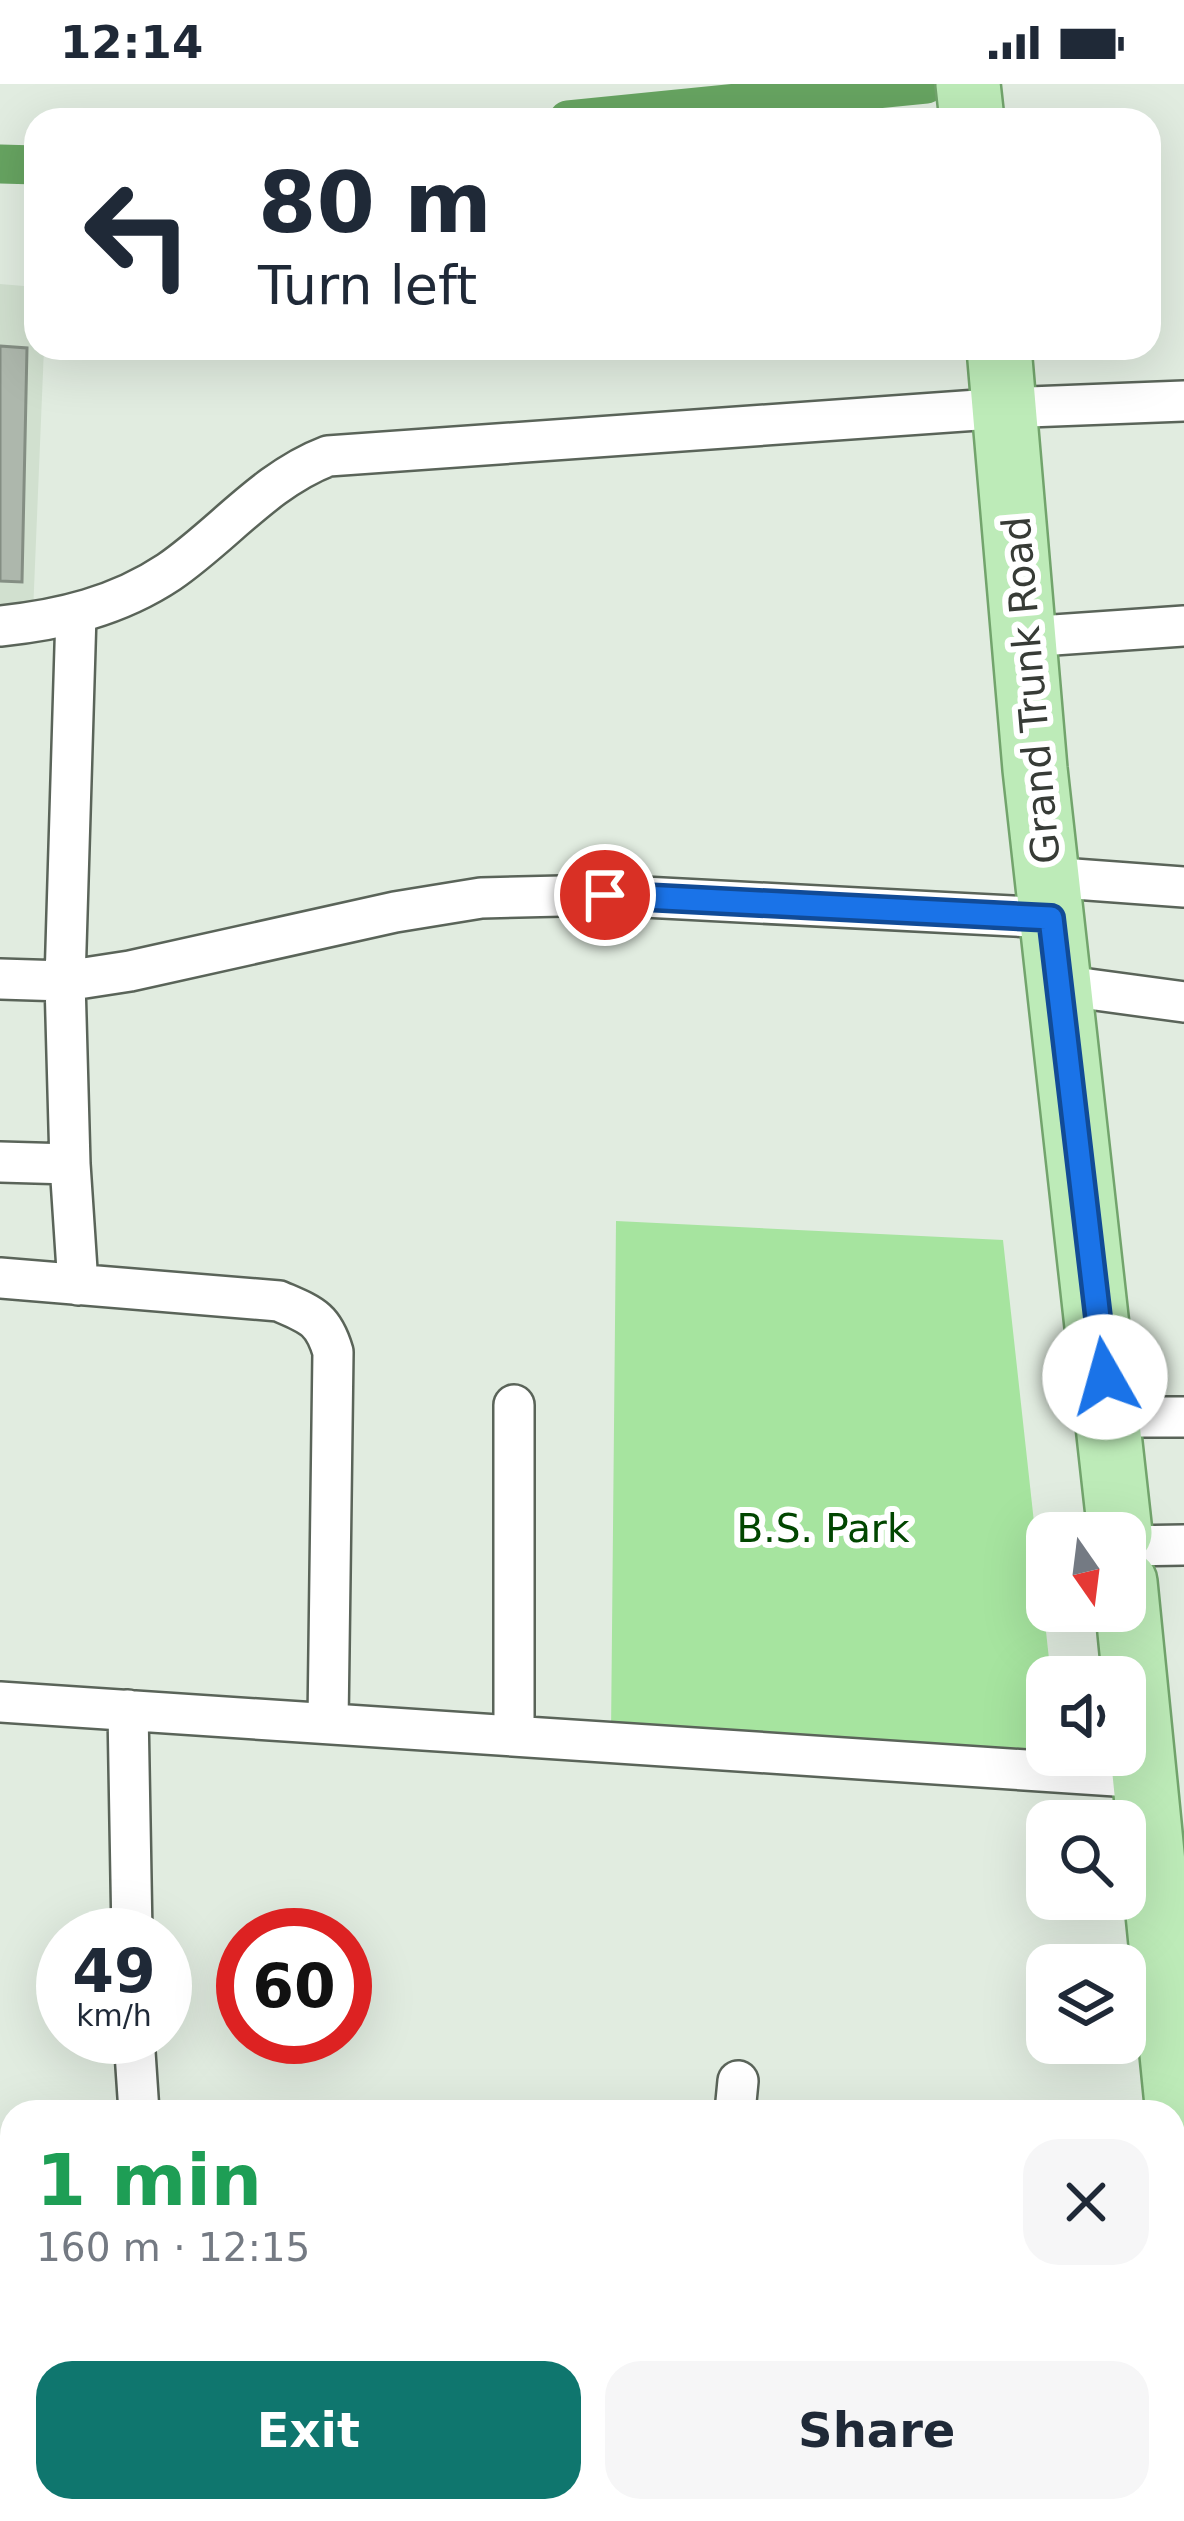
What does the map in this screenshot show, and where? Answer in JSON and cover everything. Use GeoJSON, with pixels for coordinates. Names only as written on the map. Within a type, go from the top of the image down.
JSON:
{"type":"FeatureCollection","features":[{"type":"Feature","properties":{"kind":"main road","name":"Grand Trunk Road"},"geometry":{"type":"LineString","coordinates":[[1003,378],[1049,898],[1118,1512]]}},
{"type":"Feature","properties":{"kind":"main road"},"geometry":{"type":"LineString","coordinates":[[1133,1632],[1160,1814],[1179,2100]]}},
{"type":"Feature","properties":{"kind":"street"},"geometry":{"type":"LineString","coordinates":[[0,626],[76,614],[125,596],[170,572],[296,468],[328,456],[1003,378],[1184,401]]}},
{"type":"Feature","properties":{"kind":"street"},"geometry":{"type":"LineString","coordinates":[[76,614],[64,981],[78,1285]]}},
{"type":"Feature","properties":{"kind":"street"},"geometry":{"type":"LineString","coordinates":[[1025,637],[1184,626]]}},
{"type":"Feature","properties":{"kind":"street"},"geometry":{"type":"LineString","coordinates":[[0,980],[64,981],[130,971],[395,912],[481,898],[1049,898],[1184,887]]}},
{"type":"Feature","properties":{"kind":"street"},"geometry":{"type":"LineString","coordinates":[[1059,986],[1184,1002]]}},
{"type":"Feature","properties":{"kind":"street"},"geometry":{"type":"LineString","coordinates":[[0,1162],[70,1164]]}},
{"type":"Feature","properties":{"kind":"street"},"geometry":{"type":"LineString","coordinates":[[0,1278],[279,1301],[326,1327],[333,1352],[328,1724]]}},
{"type":"Feature","properties":{"kind":"street"},"geometry":{"type":"LineString","coordinates":[[514,1405],[514,1736]]}},
{"type":"Feature","properties":{"kind":"street"},"geometry":{"type":"LineString","coordinates":[[1109,1417],[1184,1417]]}},
{"type":"Feature","properties":{"kind":"street"},"geometry":{"type":"LineString","coordinates":[[1146,1546],[1184,1545]]}},
{"type":"Feature","properties":{"kind":"street"},"geometry":{"type":"LineString","coordinates":[[0,1702],[514,1736],[1160,1814]]}},
{"type":"Feature","properties":{"kind":"street"},"geometry":{"type":"LineString","coordinates":[[128,1710],[132,1908]]}},
{"type":"Feature","properties":{"kind":"street"},"geometry":{"type":"LineString","coordinates":[[136,2064],[138,2100]]}},
{"type":"Feature","properties":{"kind":"shaded area"},"geometry":{"type":"Polygon","coordinates":[[[0,284],[24,286],[24,360],[44,360],[33,613],[0,616],[0,284]]]}},
{"type":"Feature","properties":{"kind":"green space","name":"B.S. Park"},"geometry":{"type":"Polygon","coordinates":[[[616,1221],[1003,1240],[1033,1512],[1026,1512],[1026,1632],[1046,1632],[1049,1656],[1026,1656],[1026,1754],[611,1734],[616,1221]]]}},
{"type":"Feature","properties":{"kind":"building"},"geometry":{"type":"Polygon","coordinates":[[[0,346],[24,348],[27,360],[22,582],[0,581],[0,346]]]}},
{"type":"Feature","properties":{"kind":"waterway"},"geometry":{"type":"LineString","coordinates":[[687,108],[926,84]]}},
{"type":"Feature","properties":{"kind":"waterway"},"geometry":{"type":"LineString","coordinates":[[0,164],[24,165]]}},
{"type":"Feature","properties":{"kind":"route"},"geometry":{"type":"LineString","coordinates":[[605,895],[1051,918],[1105,1377]]}}]}
